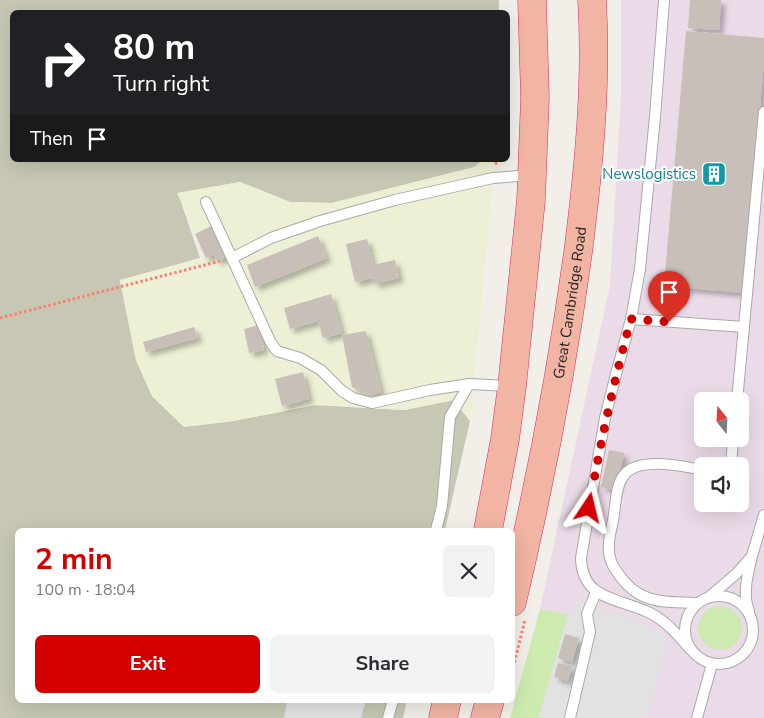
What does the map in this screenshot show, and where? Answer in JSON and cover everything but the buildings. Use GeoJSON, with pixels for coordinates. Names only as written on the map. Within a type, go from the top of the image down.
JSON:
{"type":"FeatureCollection","features":[{"type":"Feature","properties":{"kind":"highway"},"geometry":{"type":"LineString","coordinates":[[488,528],[505,439],[512,386],[532,175],[535,98],[532,0]]}},
{"type":"Feature","properties":{"kind":"highway","name":"Great Cambridge Road"},"geometry":{"type":"LineString","coordinates":[[515,589],[555,402],[575,272],[590,139],[594,52],[592,0]]}},
{"type":"Feature","properties":{"kind":"highway"},"geometry":{"type":"LineString","coordinates":[[443,718],[446,703]]}},
{"type":"Feature","properties":{"kind":"highway"},"geometry":{"type":"LineString","coordinates":[[485,718],[489,703]]}},
{"type":"Feature","properties":{"kind":"lane"},"geometry":{"type":"LineString","coordinates":[[664,0],[656,117],[641,260],[631,319],[605,418],[581,558],[581,569],[586,582],[596,592],[626,605],[649,612],[672,629],[696,656],[712,664],[733,662],[742,656],[749,647],[753,637],[753,626],[746,604],[748,575],[764,515]]}},
{"type":"Feature","properties":{"kind":"lane"},"geometry":{"type":"LineString","coordinates":[[738,392],[764,112]]}},
{"type":"Feature","properties":{"kind":"lane"},"geometry":{"type":"LineString","coordinates":[[232,258],[271,238],[320,221],[395,200],[492,178],[532,175]]}},
{"type":"Feature","properties":{"kind":"lane"},"geometry":{"type":"LineString","coordinates":[[206,202],[271,342],[277,351],[300,358],[321,370],[342,391],[353,398],[372,403],[430,390],[469,384],[512,386]]}},
{"type":"Feature","properties":{"kind":"lane"},"geometry":{"type":"LineString","coordinates":[[631,319],[744,327]]}},
{"type":"Feature","properties":{"kind":"lane"},"geometry":{"type":"LineString","coordinates":[[436,528],[442,506],[450,416],[469,384]]}},
{"type":"Feature","properties":{"kind":"lane"},"geometry":{"type":"LineString","coordinates":[[694,469],[652,464],[628,471],[621,480],[617,492],[608,545],[612,566],[625,584],[633,591],[658,602],[697,603]]}},
{"type":"Feature","properties":{"kind":"lane"},"geometry":{"type":"LineString","coordinates":[[690,649],[685,637],[685,625],[689,613],[697,603],[708,597],[736,574],[752,556]]}},
{"type":"Feature","properties":{"kind":"lane"},"geometry":{"type":"LineString","coordinates":[[570,718],[590,632],[587,614],[596,592]]}},
{"type":"Feature","properties":{"kind":"lane"},"geometry":{"type":"LineString","coordinates":[[708,597],[721,596],[733,598],[743,606],[750,616]]}},
{"type":"Feature","properties":{"kind":"lane"},"geometry":{"type":"LineString","coordinates":[[697,718],[712,664]]}},
{"type":"Feature","properties":{"kind":"lane"},"geometry":{"type":"LineString","coordinates":[[388,718],[392,703]]}},
{"type":"Feature","properties":{"kind":"path"},"geometry":{"type":"LineString","coordinates":[[0,318],[232,258]]}},
{"type":"Feature","properties":{"kind":"shaded area"},"geometry":{"type":"Polygon","coordinates":[[[0,0],[499,0],[499,10],[10,10],[10,162],[481,162],[475,167],[332,203],[290,202],[240,182],[178,193],[200,258],[120,280],[136,360],[152,396],[184,427],[233,421],[315,405],[404,410],[454,400],[470,421],[445,528],[15,528],[15,703],[406,703],[403,718],[0,718],[0,0]]]}},
{"type":"Feature","properties":{"kind":"shaded area"},"geometry":{"type":"Polygon","coordinates":[[[621,0],[764,0],[764,718],[539,718],[567,614],[540,609],[610,285],[621,95],[621,0]]]}},
{"type":"Feature","properties":{"kind":"shaded area"},"geometry":{"type":"Polygon","coordinates":[[[480,162],[495,162],[470,421],[454,400],[404,410],[315,405],[233,421],[184,427],[152,396],[136,360],[120,280],[206,258],[177,193],[240,182],[290,202],[332,203],[474,167],[480,162]]]}},
{"type":"Feature","properties":{"kind":"shaded area"},"geometry":{"type":"Polygon","coordinates":[[[579,601],[645,623],[656,629],[667,640],[647,718],[539,718],[568,614],[579,601]]]}},
{"type":"Feature","properties":{"kind":"shaded area"},"geometry":{"type":"Polygon","coordinates":[[[286,703],[365,703],[361,718],[284,718],[286,703]]]}},
{"type":"Feature","properties":{"kind":"green space"},"geometry":{"type":"Polygon","coordinates":[[[716,606],[724,606],[736,612],[742,628],[736,644],[724,650],[716,650],[704,644],[698,632],[698,624],[704,612],[716,606]]]}},
{"type":"Feature","properties":{"kind":"green space"},"geometry":{"type":"Polygon","coordinates":[[[540,609],[568,614],[539,718],[510,718],[540,609]]]}},
{"type":"Feature","properties":{"kind":"place","name":"Newslogistics"},"geometry":{"type":"Point","coordinates":[714,174]}},
{"type":"Feature","properties":{"kind":"route"},"geometry":{"type":"LineString","coordinates":[[589,508],[605,418],[631,319],[669,322]]}}]}
